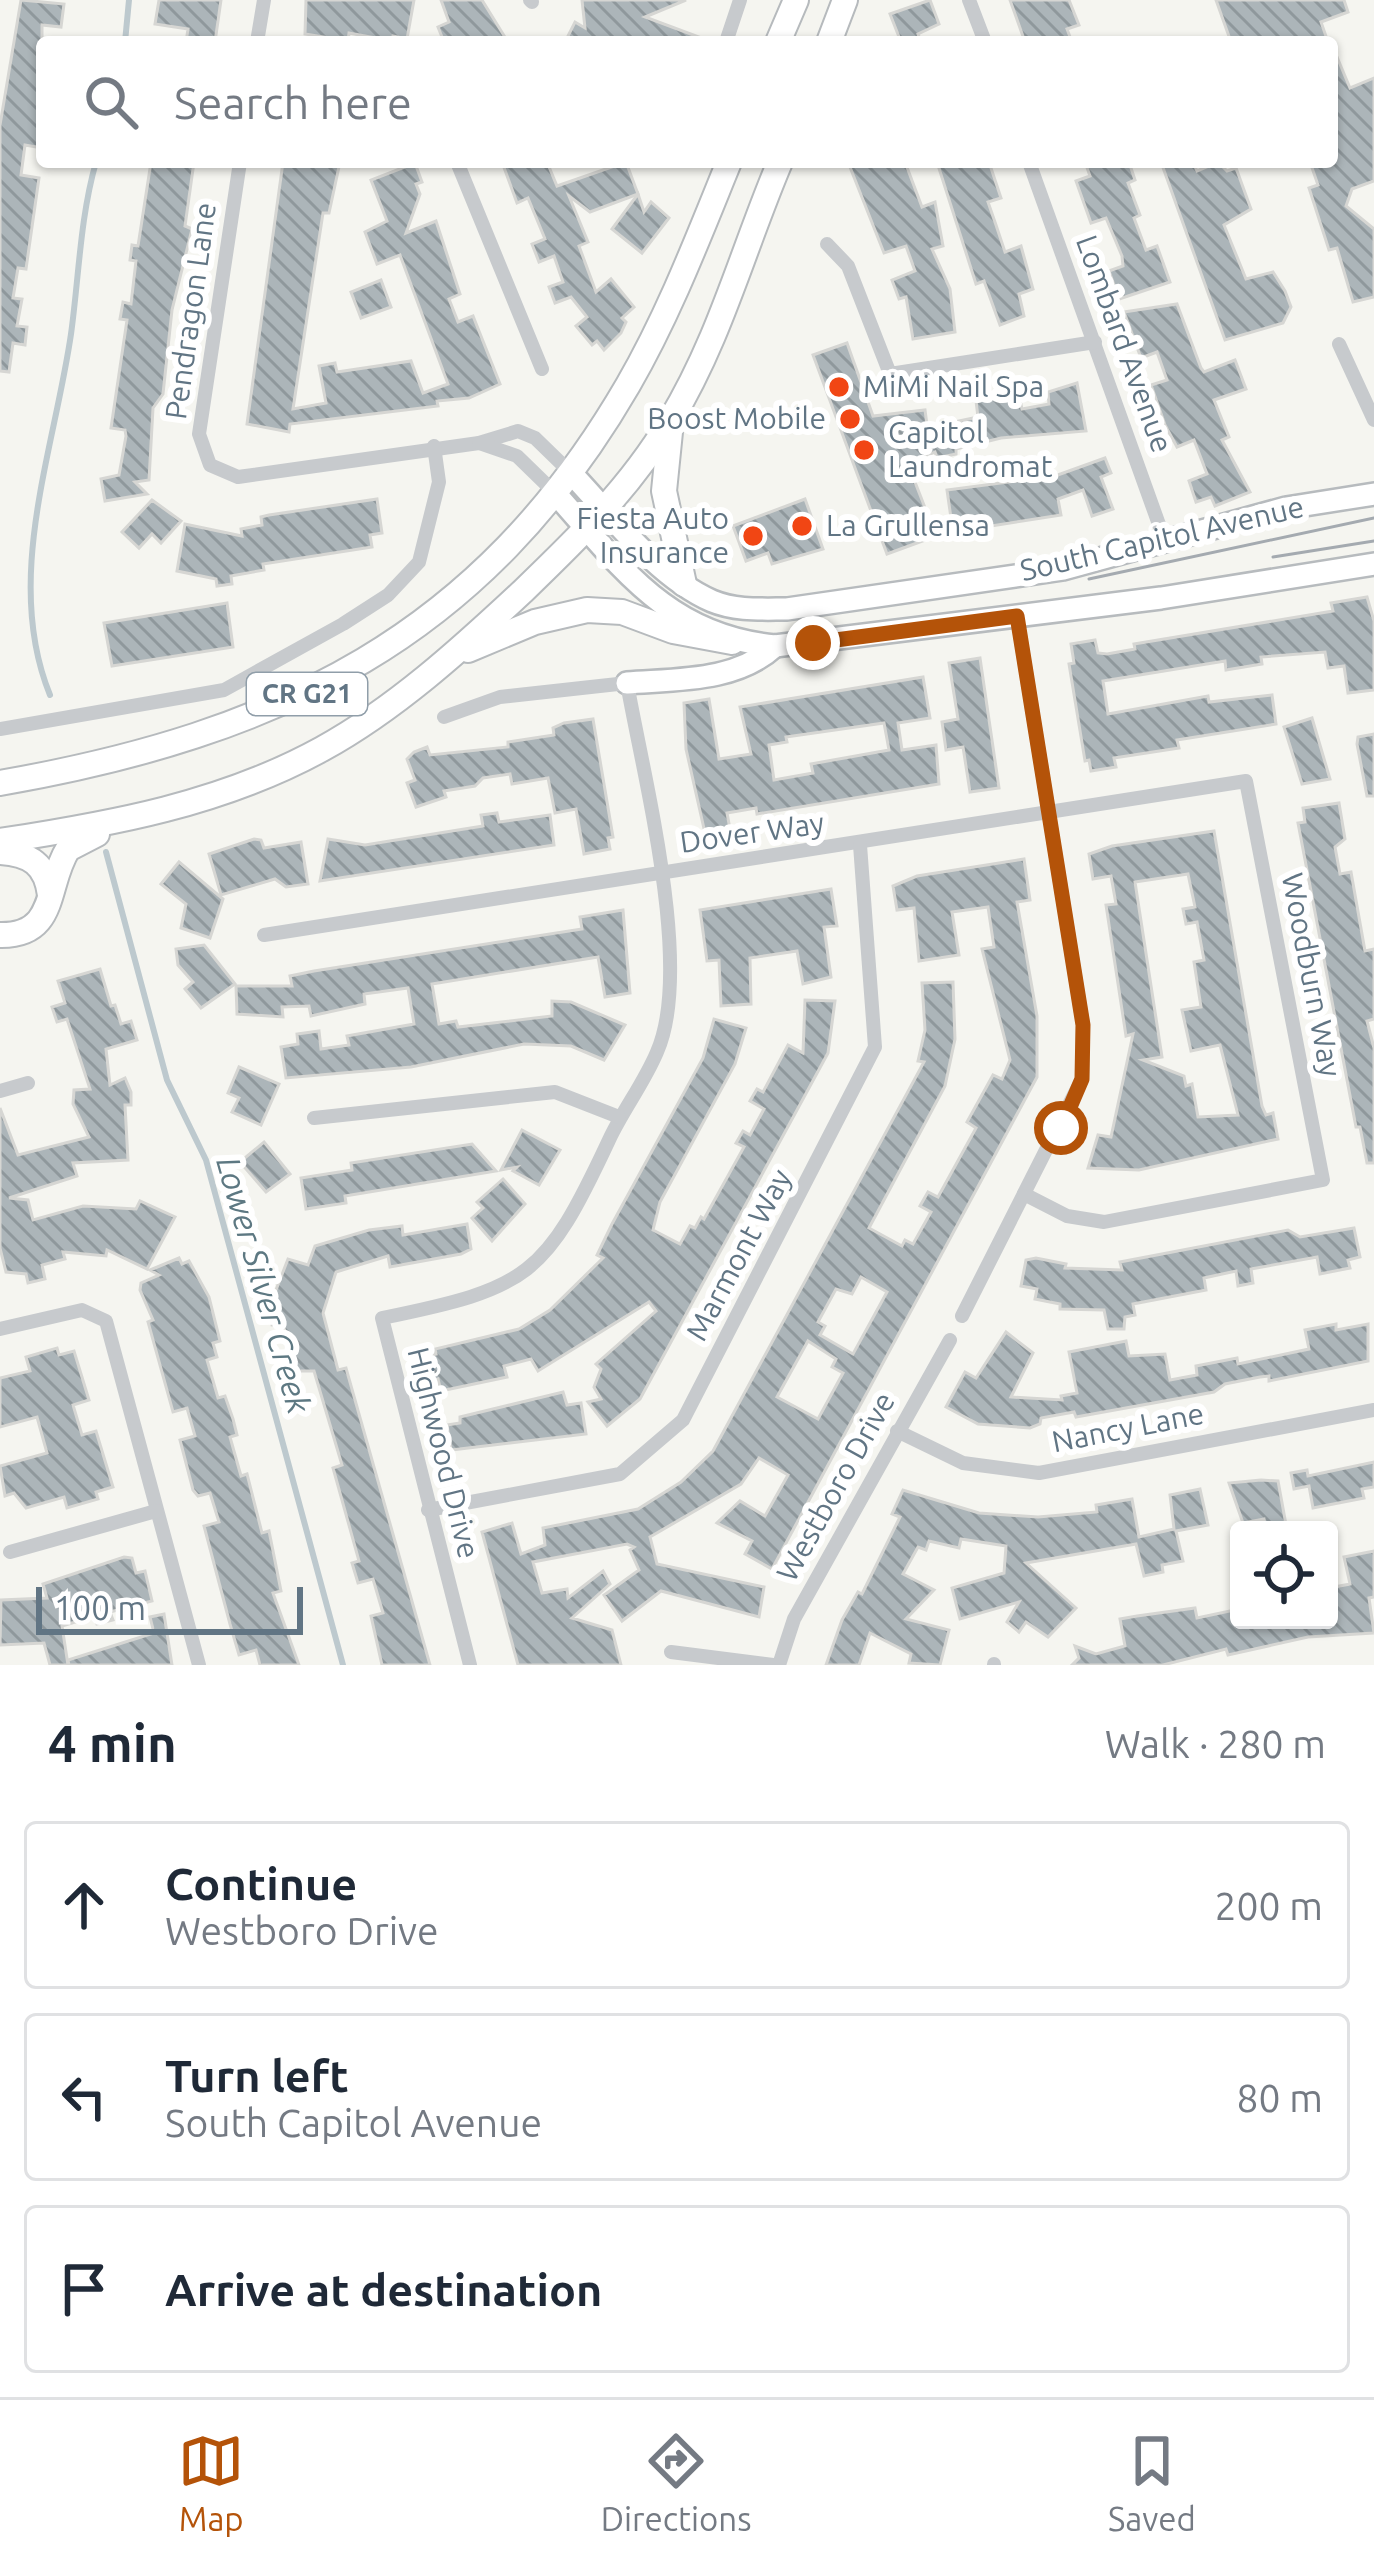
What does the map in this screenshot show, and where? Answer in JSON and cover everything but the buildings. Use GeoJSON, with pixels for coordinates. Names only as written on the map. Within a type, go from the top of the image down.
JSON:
{"type":"FeatureCollection","features":[{"type":"Feature","properties":{"kind":"highway"},"geometry":{"type":"LineString","coordinates":[[781,36],[796,0]]}},
{"type":"Feature","properties":{"kind":"highway"},"geometry":{"type":"LineString","coordinates":[[831,36],[845,0]]}},
{"type":"Feature","properties":{"kind":"highway","name":"CR G21"},"geometry":{"type":"LineString","coordinates":[[0,783],[157,750],[291,702],[356,668],[454,598],[571,472],[651,343],[726,168]]}},
{"type":"Feature","properties":{"kind":"highway","name":"CR G21"},"geometry":{"type":"LineString","coordinates":[[0,841],[139,819],[254,781],[324,748],[455,655],[588,530],[671,420],[721,322],[778,168]]}},
{"type":"Feature","properties":{"kind":"highway"},"geometry":{"type":"LineString","coordinates":[[671,420],[664,491],[684,584]]}},
{"type":"Feature","properties":{"kind":"highway"},"geometry":{"type":"LineString","coordinates":[[455,655],[535,622],[587,610],[622,612],[674,631],[732,642]]}},
{"type":"Feature","properties":{"kind":"highway"},"geometry":{"type":"LineString","coordinates":[[0,935],[28,931],[51,904],[68,850],[139,819]]}},
{"type":"Feature","properties":{"kind":"highway"},"geometry":{"type":"LineString","coordinates":[[0,852],[21,853],[42,867],[51,904]]}},
{"type":"Feature","properties":{"kind":"main road","name":"South Capitol Avenue"},"geometry":{"type":"LineString","coordinates":[[571,472],[684,584],[742,609],[787,609],[1064,568],[1286,508],[1374,494]]}},
{"type":"Feature","properties":{"kind":"main road","name":"South Capitol Avenue"},"geometry":{"type":"LineString","coordinates":[[555,493],[652,597],[704,633],[732,642],[775,646],[1374,564]]}},
{"type":"Feature","properties":{"kind":"main road"},"geometry":{"type":"LineString","coordinates":[[627,683],[733,670],[760,660],[775,646]]}},
{"type":"Feature","properties":{"kind":"street"},"geometry":{"type":"LineString","coordinates":[[258,36],[264,0]]}},
{"type":"Feature","properties":{"kind":"street"},"geometry":{"type":"LineString","coordinates":[[969,0],[983,36]]}},
{"type":"Feature","properties":{"kind":"street"},"geometry":{"type":"LineString","coordinates":[[728,36],[740,3]]}},
{"type":"Feature","properties":{"kind":"street","name":"Pendragon Lane"},"geometry":{"type":"LineString","coordinates":[[239,168],[200,434],[210,465],[238,477],[434,446]]}},
{"type":"Feature","properties":{"kind":"street"},"geometry":{"type":"LineString","coordinates":[[460,168],[542,369]]}},
{"type":"Feature","properties":{"kind":"street","name":"Lombard Avenue"},"geometry":{"type":"LineString","coordinates":[[1031,168],[1166,544]]}},
{"type":"Feature","properties":{"kind":"street"},"geometry":{"type":"LineString","coordinates":[[827,244],[848,266],[890,374],[1095,342]]}},
{"type":"Feature","properties":{"kind":"street"},"geometry":{"type":"LineString","coordinates":[[1339,344],[1374,420]]}},
{"type":"Feature","properties":{"kind":"street"},"geometry":{"type":"LineString","coordinates":[[0,729],[224,690],[388,595],[419,562],[439,482],[434,446],[479,442],[518,431],[535,438],[571,472]]}},
{"type":"Feature","properties":{"kind":"street"},"geometry":{"type":"LineString","coordinates":[[479,442],[517,456],[555,493]]}},
{"type":"Feature","properties":{"kind":"street"},"geometry":{"type":"LineString","coordinates":[[962,1316],[1082,1079],[1083,1025],[1017,616]]}},
{"type":"Feature","properties":{"kind":"street"},"geometry":{"type":"LineString","coordinates":[[444,717],[500,697],[627,683]]}},
{"type":"Feature","properties":{"kind":"street","name":"Highwood Drive"},"geometry":{"type":"LineString","coordinates":[[470,1665],[382,1318],[464,1301],[522,1276],[568,1226],[619,1118],[658,1050],[671,985],[659,874],[627,683]]}},
{"type":"Feature","properties":{"kind":"street","name":"Dover Way"},"geometry":{"type":"LineString","coordinates":[[264,934],[860,845],[1246,781]]}},
{"type":"Feature","properties":{"kind":"street","name":"Woodburn Way"},"geometry":{"type":"LineString","coordinates":[[1024,1194],[1067,1216],[1104,1222],[1322,1180],[1246,781]]}},
{"type":"Feature","properties":{"kind":"street","name":"Marmont Way"},"geometry":{"type":"LineString","coordinates":[[428,1510],[620,1474],[683,1420],[875,1046],[860,845]]}},
{"type":"Feature","properties":{"kind":"street"},"geometry":{"type":"LineString","coordinates":[[0,1091],[28,1083]]}},
{"type":"Feature","properties":{"kind":"street"},"geometry":{"type":"LineString","coordinates":[[314,1118],[555,1092],[619,1118]]}},
{"type":"Feature","properties":{"kind":"street"},"geometry":{"type":"LineString","coordinates":[[0,1329],[82,1310],[96,1312],[108,1326],[199,1665]]}},
{"type":"Feature","properties":{"kind":"street","name":"Westboro Drive"},"geometry":{"type":"LineString","coordinates":[[776,1665],[794,1619],[950,1340]]}},
{"type":"Feature","properties":{"kind":"street","name":"Nancy Lane"},"geometry":{"type":"LineString","coordinates":[[898,1431],[963,1463],[1039,1473],[1374,1409]]}},
{"type":"Feature","properties":{"kind":"street"},"geometry":{"type":"LineString","coordinates":[[10,1552],[156,1510]]}},
{"type":"Feature","properties":{"kind":"street"},"geometry":{"type":"LineString","coordinates":[[671,1652],[776,1665]]}},
{"type":"Feature","properties":{"kind":"waterway","name":"Lower Silver Creek"},"geometry":{"type":"LineString","coordinates":[[126,36],[129,0]]}},
{"type":"Feature","properties":{"kind":"waterway","name":"Lower Silver Creek"},"geometry":{"type":"LineString","coordinates":[[50,695],[31,607],[32,561],[95,168]]}},
{"type":"Feature","properties":{"kind":"waterway","name":"Lower Silver Creek"},"geometry":{"type":"LineString","coordinates":[[106,852],[167,1080],[206,1160],[343,1665]]}},
{"type":"Feature","properties":{"kind":"tram line"},"geometry":{"type":"LineString","coordinates":[[1089,579],[1374,518]]}},
{"type":"Feature","properties":{"kind":"tram line"},"geometry":{"type":"LineString","coordinates":[[1273,557],[1374,541]]}},
{"type":"Feature","properties":{"kind":"place","name":"MiMi Nail Spa"},"geometry":{"type":"Point","coordinates":[839,387]}},
{"type":"Feature","properties":{"kind":"place","name":"Boost Mobile"},"geometry":{"type":"Point","coordinates":[850,419]}},
{"type":"Feature","properties":{"kind":"place","name":"Capitol Laundromat"},"geometry":{"type":"Point","coordinates":[864,450]}},
{"type":"Feature","properties":{"kind":"place","name":"La Grullensa"},"geometry":{"type":"Point","coordinates":[802,526]}},
{"type":"Feature","properties":{"kind":"place","name":"Fiesta Auto Insurance"},"geometry":{"type":"Point","coordinates":[753,536]}},
{"type":"Feature","properties":{"kind":"route"},"geometry":{"type":"LineString","coordinates":[[813,643],[1017,616],[1083,1025],[1082,1079],[1061,1128]]}}]}
